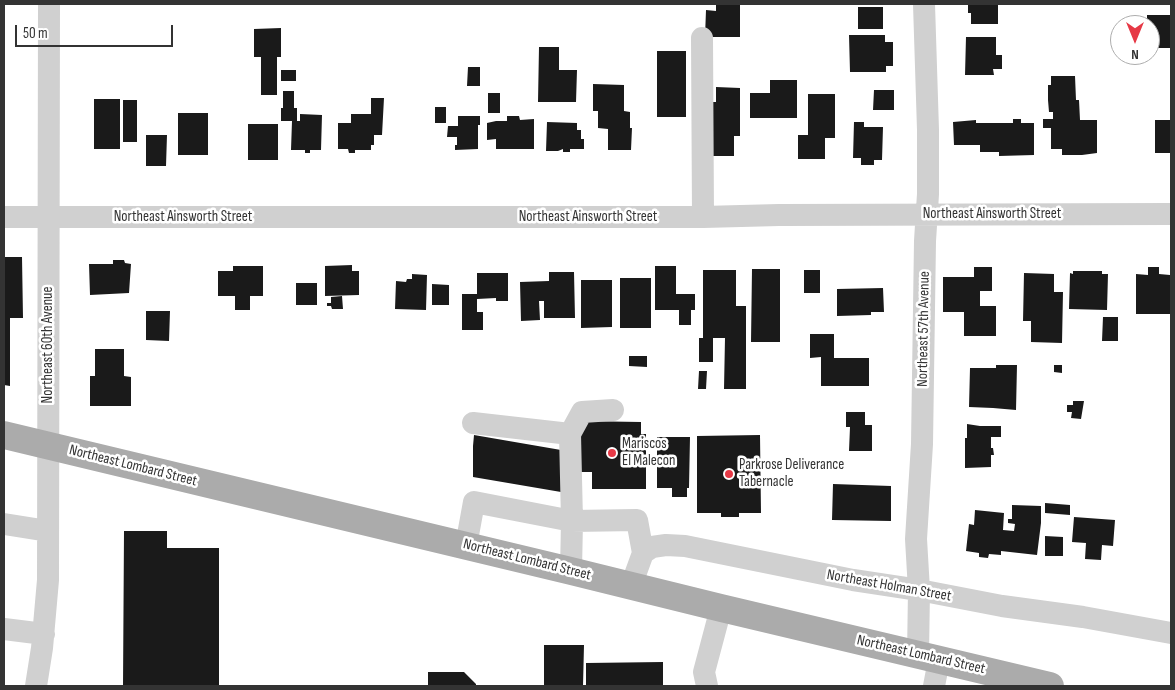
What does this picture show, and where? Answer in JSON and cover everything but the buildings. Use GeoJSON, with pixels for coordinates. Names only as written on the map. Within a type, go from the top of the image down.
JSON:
{"type":"FeatureCollection","features":[{"type":"Feature","properties":{"kind":"main road","name":"Northeast Lombard Street"},"geometry":{"type":"LineString","coordinates":[[4,435],[1050,686]]}},
{"type":"Feature","properties":{"kind":"street","name":"Northeast 60th Avenue"},"geometry":{"type":"LineString","coordinates":[[36,686],[44,634],[48,580],[49,4]]}},
{"type":"Feature","properties":{"kind":"street","name":"Northeast 57th Avenue"},"geometry":{"type":"LineString","coordinates":[[924,4],[928,194],[925,241],[922,444],[916,540],[918,590],[934,686]]}},
{"type":"Feature","properties":{"kind":"street"},"geometry":{"type":"LineString","coordinates":[[702,38],[703,217]]}},
{"type":"Feature","properties":{"kind":"street","name":"Northeast Ainsworth Street"},"geometry":{"type":"LineString","coordinates":[[4,217],[703,217],[927,214],[1171,214]]}},
{"type":"Feature","properties":{"kind":"street"},"geometry":{"type":"LineString","coordinates":[[571,571],[570,434],[582,412],[612,410]]}},
{"type":"Feature","properties":{"kind":"street"},"geometry":{"type":"LineString","coordinates":[[474,423],[570,434]]}},
{"type":"Feature","properties":{"kind":"street"},"geometry":{"type":"LineString","coordinates":[[466,546],[474,502],[572,521],[637,520],[643,554],[631,586]]}},
{"type":"Feature","properties":{"kind":"street"},"geometry":{"type":"LineString","coordinates":[[4,524],[48,531]]}},
{"type":"Feature","properties":{"kind":"street","name":"Northeast Holman Street"},"geometry":{"type":"LineString","coordinates":[[643,554],[652,547],[666,545],[685,546],[974,602],[1083,617],[1171,634]]}},
{"type":"Feature","properties":{"kind":"street"},"geometry":{"type":"LineString","coordinates":[[707,686],[704,672],[721,608]]}},
{"type":"Feature","properties":{"kind":"street"},"geometry":{"type":"LineString","coordinates":[[4,628],[44,634]]}},
{"type":"Feature","properties":{"kind":"place","name":"Mariscos El Malecon"},"geometry":{"type":"Point","coordinates":[612,453]}},
{"type":"Feature","properties":{"kind":"place","name":"Parkrose Deliverance Tabernacle"},"geometry":{"type":"Point","coordinates":[729,474]}}]}
